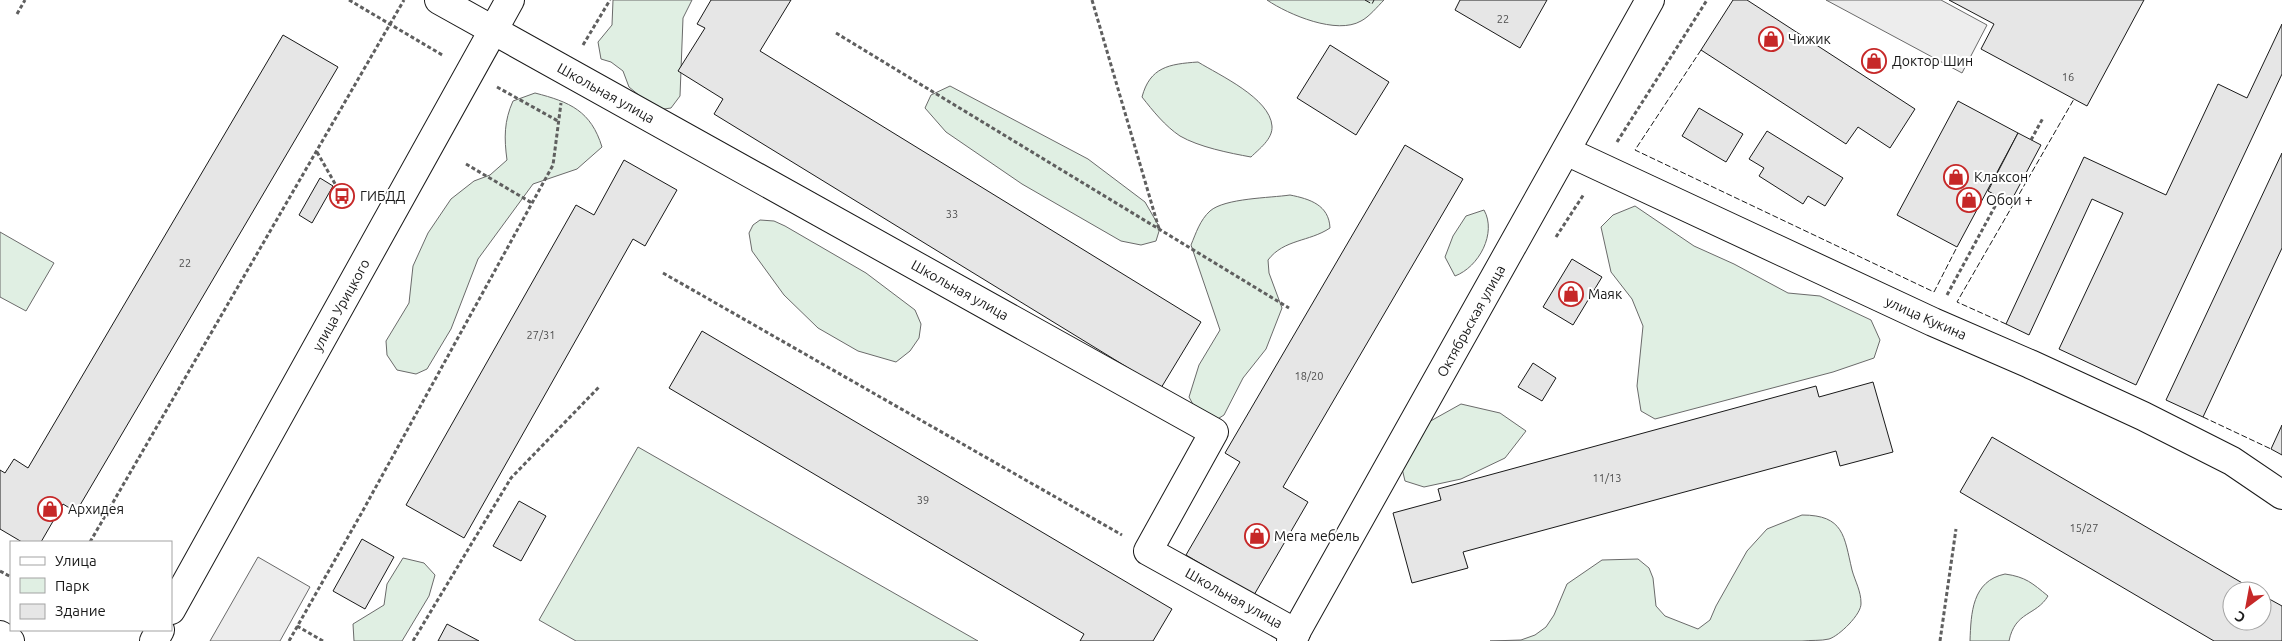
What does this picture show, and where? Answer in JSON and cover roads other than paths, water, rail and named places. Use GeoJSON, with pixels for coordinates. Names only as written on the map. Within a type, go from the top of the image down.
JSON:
{"type":"FeatureCollection","features":[{"type":"Feature","properties":{"kind":"street","name":"Школьная улица"},"geometry":{"type":"LineString","coordinates":[[439,0],[1214,432],[1148,551],[1294,637]]}},
{"type":"Feature","properties":{"kind":"street","name":"улица Урицкого"},"geometry":{"type":"LineString","coordinates":[[172,608],[510,0]]}},
{"type":"Feature","properties":{"kind":"street","name":"Октябрьская улица"},"geometry":{"type":"LineString","coordinates":[[1294,637],[1650,0]]}},
{"type":"Feature","properties":{"kind":"street","name":"улица Кукина"},"geometry":{"type":"LineString","coordinates":[[1566,151],[1933,322],[2142,416],[2232,461],[2282,495]]}},
{"type":"Feature","properties":{"kind":"street"},"geometry":{"type":"LineString","coordinates":[[0,635],[10,641]]}},
{"type":"Feature","properties":{"kind":"place","name":"Чижик"},"geometry":{"type":"Point","coordinates":[1771,39]}},
{"type":"Feature","properties":{"kind":"place","name":"Доктор Шин"},"geometry":{"type":"Point","coordinates":[1874,61]}},
{"type":"Feature","properties":{"kind":"place","name":"Клаксон"},"geometry":{"type":"Point","coordinates":[1956,177]}},
{"type":"Feature","properties":{"kind":"place","name":"ГИБДД"},"geometry":{"type":"Point","coordinates":[342,196]}},
{"type":"Feature","properties":{"kind":"place","name":"Обои +"},"geometry":{"type":"Point","coordinates":[1969,200]}},
{"type":"Feature","properties":{"kind":"place","name":"Маяк"},"geometry":{"type":"Point","coordinates":[1571,294]}},
{"type":"Feature","properties":{"kind":"place","name":"Архидея"},"geometry":{"type":"Point","coordinates":[50,509]}},
{"type":"Feature","properties":{"kind":"place","name":"Мега мебель"},"geometry":{"type":"Point","coordinates":[1257,536]}}]}
